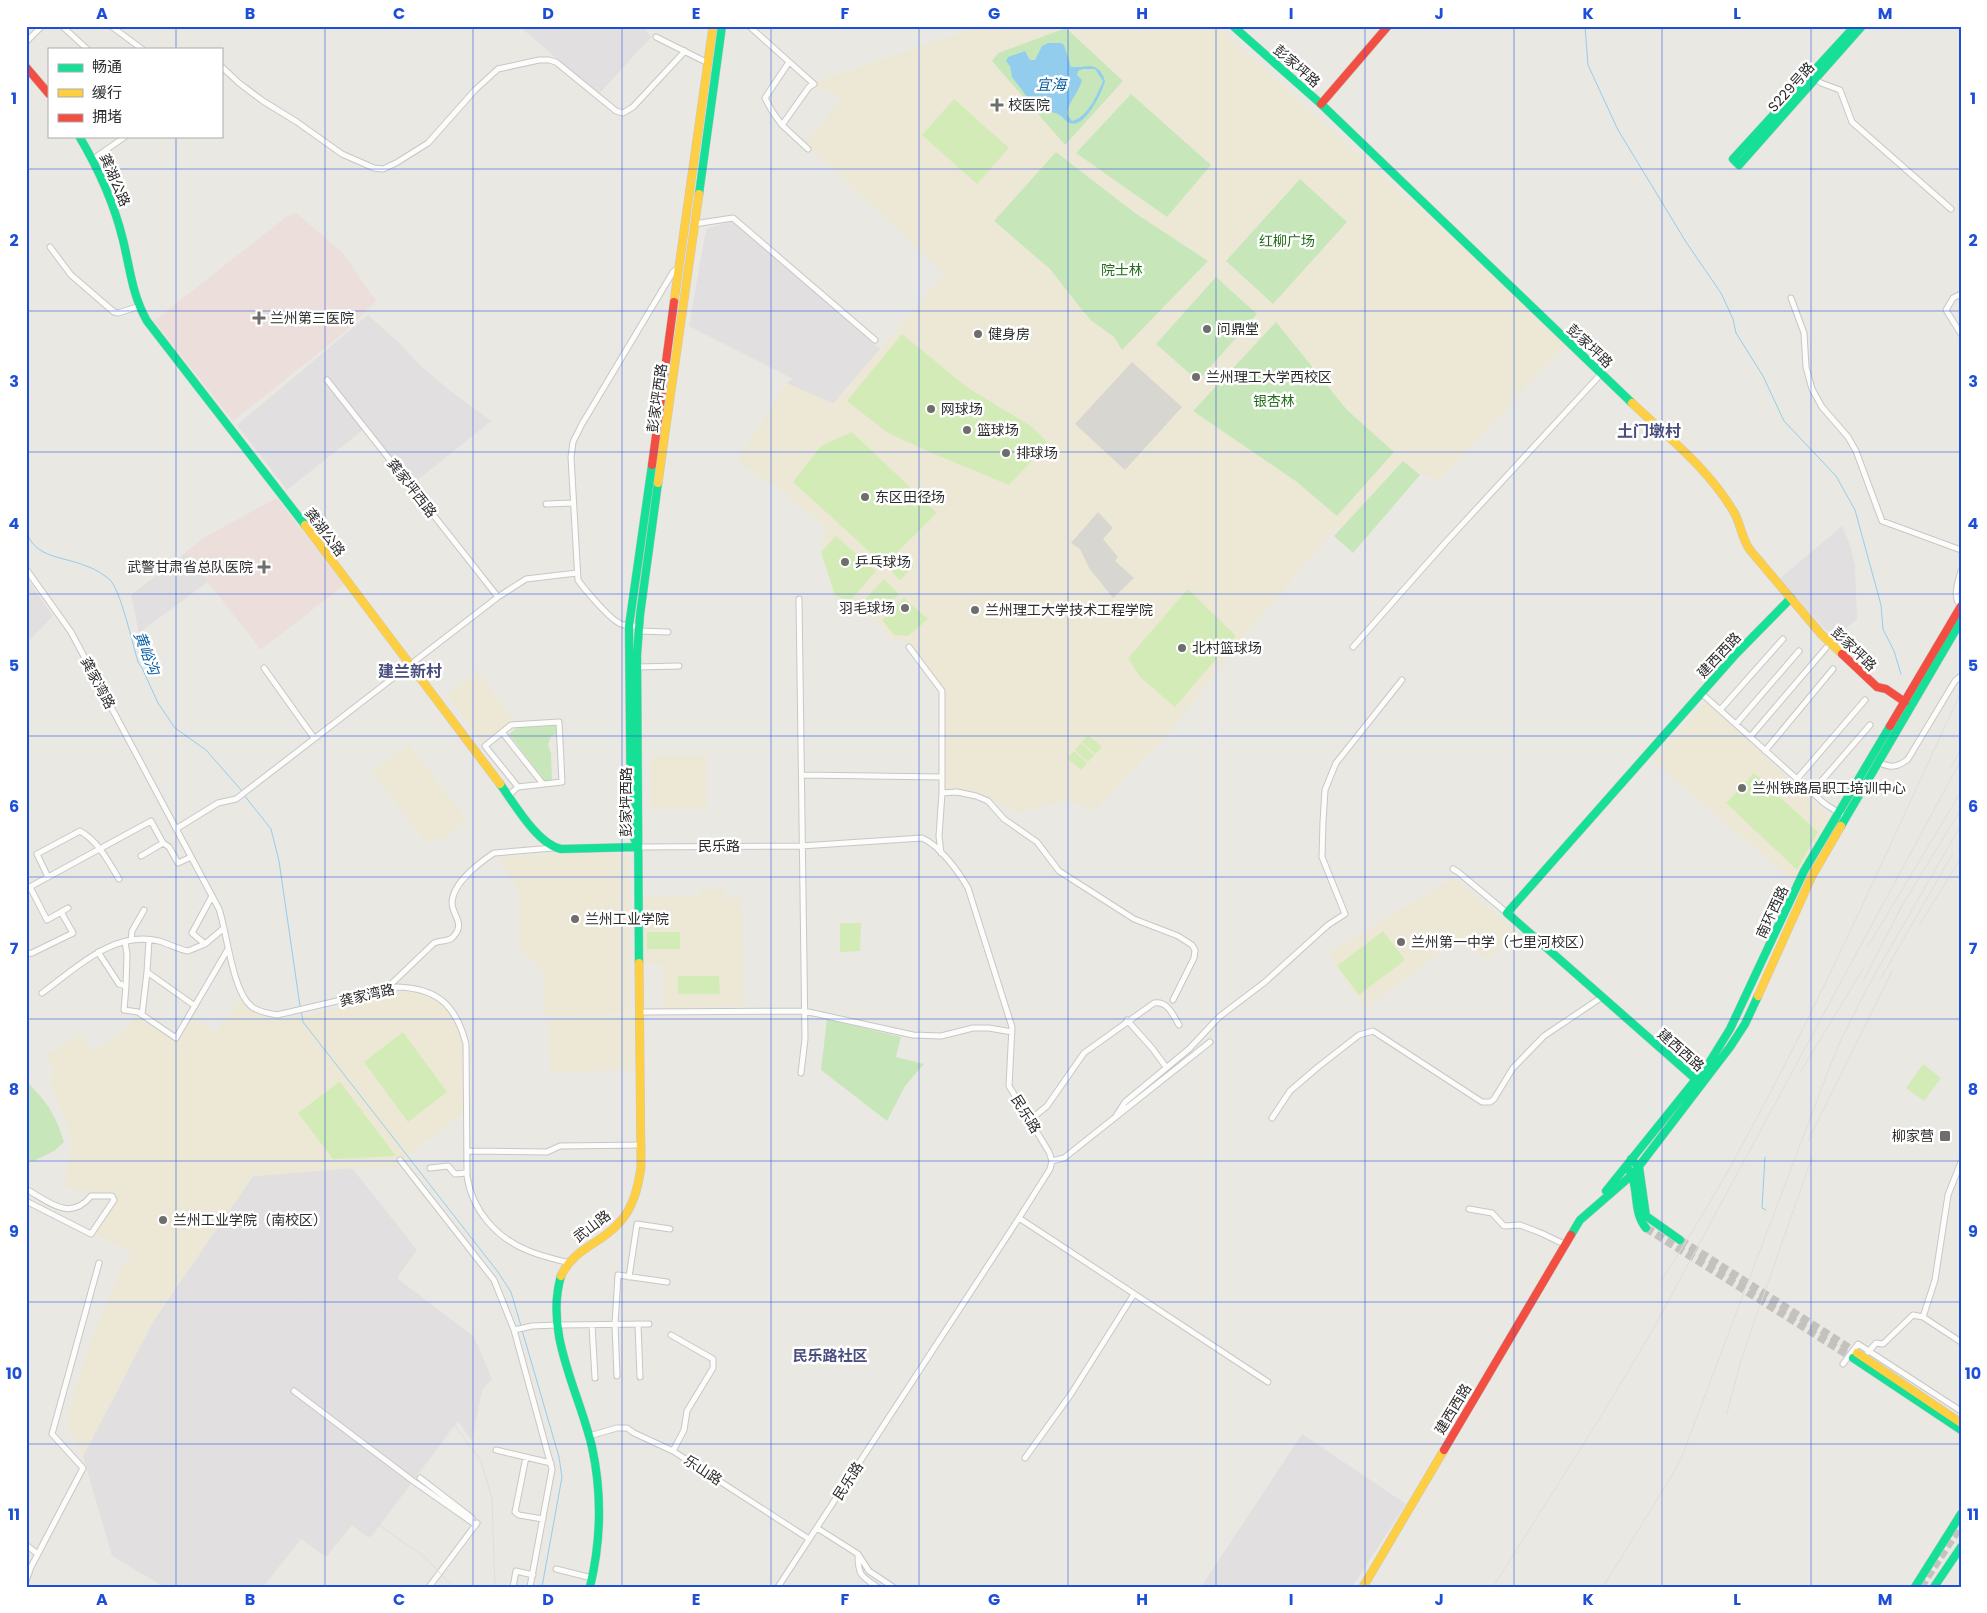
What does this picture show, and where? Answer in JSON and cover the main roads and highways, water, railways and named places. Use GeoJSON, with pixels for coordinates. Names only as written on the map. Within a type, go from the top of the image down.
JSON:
{"type":"FeatureCollection","features":[{"type":"Feature","properties":{"kind":"main road","name":"彭家坪西路"},"geometry":{"type":"LineString","coordinates":[[638,847],[631,830],[629,626],[713,26]]}},
{"type":"Feature","properties":{"kind":"main road","name":"彭家坪西路"},"geometry":{"type":"LineString","coordinates":[[638,847],[637,667],[639,629],[722,26]]}},
{"type":"Feature","properties":{"kind":"main road","name":"彭家坪路"},"geometry":{"type":"LineString","coordinates":[[1233,26],[1321,104],[1520,297],[1705,472],[1735,515],[1745,544],[1821,634],[1877,687],[1886,689],[1904,702]]}},
{"type":"Feature","properties":{"kind":"main road"},"geometry":{"type":"LineString","coordinates":[[1321,104],[1388,26]]}},
{"type":"Feature","properties":{"kind":"main road","name":"S229号路"},"geometry":{"type":"LineString","coordinates":[[1736,162],[1855,26]]}},
{"type":"Feature","properties":{"kind":"main road","name":"S229号路"},"geometry":{"type":"LineString","coordinates":[[1812,77],[1862,26]]}},
{"type":"Feature","properties":{"kind":"main road"},"geometry":{"type":"LineString","coordinates":[[26,67],[48,93]]}},
{"type":"Feature","properties":{"kind":"main road","name":"龚湖公路"},"geometry":{"type":"LineString","coordinates":[[80,138],[93,159],[116,215],[128,263],[132,290],[138,307],[161,340],[241,441],[547,845],[552,848],[561,849],[638,847]]}},
{"type":"Feature","properties":{"kind":"main road","name":"建西西路"},"geometry":{"type":"LineString","coordinates":[[1363,1586],[1586,1214],[1633,1174],[1703,1085],[1507,914],[1735,655],[1791,598]]}},
{"type":"Feature","properties":{"kind":"main road","name":"南环西路"},"geometry":{"type":"LineString","coordinates":[[1703,1085],[1745,1024],[1812,876],[1842,815],[1904,702],[1961,606]]}},
{"type":"Feature","properties":{"kind":"main road","name":"南环西路"},"geometry":{"type":"LineString","coordinates":[[1586,1214],[1709,1063],[1730,1029],[1804,872],[1878,762],[1961,621]]}},
{"type":"Feature","properties":{"kind":"main road","name":"武山路"},"geometry":{"type":"LineString","coordinates":[[590,1587],[598,1552],[597,1478],[589,1436],[565,1366],[558,1325],[558,1293],[560,1276],[566,1262],[610,1231],[626,1214],[639,1181],[642,1145],[638,847]]}},
{"type":"Feature","properties":{"kind":"main road"},"geometry":{"type":"LineString","coordinates":[[1629,1162],[1638,1167],[1646,1216],[1680,1240]]}},
{"type":"Feature","properties":{"kind":"main road"},"geometry":{"type":"LineString","coordinates":[[1629,1162],[1633,1174],[1640,1221],[1646,1228]]}},
{"type":"Feature","properties":{"kind":"main road"},"geometry":{"type":"LineString","coordinates":[[1961,1423],[1855,1356],[1961,1430]]}},
{"type":"Feature","properties":{"kind":"main road"},"geometry":{"type":"LineString","coordinates":[[1917,1585],[1961,1514]]}},
{"type":"Feature","properties":{"kind":"main road"},"geometry":{"type":"LineString","coordinates":[[1934,1587],[1961,1547]]}},
{"type":"Feature","properties":{"kind":"water","name":"宜海"},"geometry":{"type":"Polygon","coordinates":[[[1048,43],[1061,43],[1064,45],[1071,67],[1092,66],[1099,70],[1105,81],[1097,101],[1087,115],[1075,124],[1055,113],[1037,110],[1012,77],[1010,66],[1006,61],[1008,57],[1025,51],[1030,60],[1035,60],[1042,46],[1048,43]],[[1095,69],[1078,71],[1077,75],[1082,80],[1067,114],[1072,121],[1083,115],[1101,87],[1103,81],[1095,69]]]}},
{"type":"Feature","properties":{"kind":"waterway"},"geometry":{"type":"LineString","coordinates":[[1585,26],[1588,65],[1618,130],[1686,242],[1721,293],[1733,319],[1736,333],[1763,376],[1784,421],[1836,476],[1855,510],[1881,605],[1883,629],[1894,651],[1901,674]]}},
{"type":"Feature","properties":{"kind":"waterway","name":"黄峪沟"},"geometry":{"type":"LineString","coordinates":[[26,531],[30,540],[43,552],[89,567],[109,579],[122,605],[138,662],[158,703],[175,728],[206,750],[242,791]]}},
{"type":"Feature","properties":{"kind":"waterway"},"geometry":{"type":"LineString","coordinates":[[244,795],[271,829],[279,861],[300,1006]]}},
{"type":"Feature","properties":{"kind":"waterway"},"geometry":{"type":"LineString","coordinates":[[301,1010],[303,1022],[498,1272],[511,1292],[521,1326]]}},
{"type":"Feature","properties":{"kind":"waterway"},"geometry":{"type":"LineString","coordinates":[[1765,1157],[1762,1208],[1766,1210]]}},
{"type":"Feature","properties":{"kind":"waterway"},"geometry":{"type":"LineString","coordinates":[[522,1330],[559,1457],[562,1477],[542,1587]]}},
{"type":"Feature","properties":{"kind":"tunnel"},"geometry":{"type":"LineString","coordinates":[[1646,1228],[1853,1358]]}},
{"type":"Feature","properties":{"kind":"tunnel"},"geometry":{"type":"LineString","coordinates":[[1680,1240],[1857,1353]]}},
{"type":"Feature","properties":{"kind":"tunnel"},"geometry":{"type":"LineString","coordinates":[[1921,1587],[1961,1525]]}},
{"type":"Feature","properties":{"kind":"railway"},"geometry":{"type":"LineString","coordinates":[[1661,1281],[1716,1192],[1775,1084],[1857,917],[1961,692]]}},
{"type":"Feature","properties":{"kind":"railway"},"geometry":{"type":"LineString","coordinates":[[1951,767],[1961,749]]}},
{"type":"Feature","properties":{"kind":"railway"},"geometry":{"type":"LineString","coordinates":[[1493,1587],[1651,1333],[1961,760]]}},
{"type":"Feature","properties":{"kind":"railway"},"geometry":{"type":"LineString","coordinates":[[1868,946],[1961,792]]}},
{"type":"Feature","properties":{"kind":"railway"},"geometry":{"type":"LineString","coordinates":[[1897,914],[1961,809]]}},
{"type":"Feature","properties":{"kind":"railway"},"geometry":{"type":"LineString","coordinates":[[1603,1587],[1682,1456],[1840,1042],[1866,990],[1961,825]]}},
{"type":"Feature","properties":{"kind":"railway"},"geometry":{"type":"LineString","coordinates":[[1881,978],[1953,853]]}},
{"type":"Feature","properties":{"kind":"railway"},"geometry":{"type":"LineString","coordinates":[[1920,924],[1961,858]]}},
{"type":"Feature","properties":{"kind":"railway"},"geometry":{"type":"LineString","coordinates":[[1864,979],[1901,908]]}},
{"type":"Feature","properties":{"kind":"railway"},"geometry":{"type":"LineString","coordinates":[[1801,1071],[1863,969]]}},
{"type":"Feature","properties":{"kind":"railway"},"geometry":{"type":"LineString","coordinates":[[1808,1141],[1892,971]]}},
{"type":"Feature","properties":{"kind":"railway"},"geometry":{"type":"LineString","coordinates":[[1727,1413],[1741,1360],[1812,1157]]}},
{"type":"Feature","properties":{"kind":"railway"},"geometry":{"type":"LineString","coordinates":[[228,1240],[418,1387],[452,1422],[481,1461],[492,1498],[495,1587]]}},
{"type":"Feature","properties":{"kind":"railway"},"geometry":{"type":"LineString","coordinates":[[152,1349],[362,1513],[426,1558],[453,1587]]}},
{"type":"Feature","properties":{"kind":"place","name":"校医院"},"geometry":{"type":"Point","coordinates":[997,105]}},
{"type":"Feature","properties":{"kind":"place","name":"兰州第三医院"},"geometry":{"type":"Point","coordinates":[259,318]}},
{"type":"Feature","properties":{"kind":"place","name":"问鼎堂"},"geometry":{"type":"Point","coordinates":[1207,329]}},
{"type":"Feature","properties":{"kind":"place","name":"健身房"},"geometry":{"type":"Point","coordinates":[978,334]}},
{"type":"Feature","properties":{"kind":"place","name":"兰州理工大学西校区"},"geometry":{"type":"Point","coordinates":[1196,377]}},
{"type":"Feature","properties":{"kind":"place","name":"网球场"},"geometry":{"type":"Point","coordinates":[931,409]}},
{"type":"Feature","properties":{"kind":"place","name":"篮球场"},"geometry":{"type":"Point","coordinates":[967,430]}},
{"type":"Feature","properties":{"kind":"place","name":"排球场"},"geometry":{"type":"Point","coordinates":[1006,453]}},
{"type":"Feature","properties":{"kind":"place","name":"东区田径场"},"geometry":{"type":"Point","coordinates":[865,497]}},
{"type":"Feature","properties":{"kind":"place","name":"乒乓球场"},"geometry":{"type":"Point","coordinates":[845,562]}},
{"type":"Feature","properties":{"kind":"place","name":"武警甘肃省总队医院"},"geometry":{"type":"Point","coordinates":[264,567]}},
{"type":"Feature","properties":{"kind":"place","name":"羽毛球场"},"geometry":{"type":"Point","coordinates":[905,608]}},
{"type":"Feature","properties":{"kind":"place","name":"兰州理工大学技术工程学院"},"geometry":{"type":"Point","coordinates":[975,610]}},
{"type":"Feature","properties":{"kind":"place","name":"北村篮球场"},"geometry":{"type":"Point","coordinates":[1182,648]}},
{"type":"Feature","properties":{"kind":"place","name":"兰州铁路局职工培训中心"},"geometry":{"type":"Point","coordinates":[1742,788]}},
{"type":"Feature","properties":{"kind":"place","name":"兰州工业学院"},"geometry":{"type":"Point","coordinates":[575,919]}},
{"type":"Feature","properties":{"kind":"place","name":"兰州第一中学（七里河校区）"},"geometry":{"type":"Point","coordinates":[1401,942]}},
{"type":"Feature","properties":{"kind":"place","name":"柳家营"},"geometry":{"type":"Point","coordinates":[1945,1136]}},
{"type":"Feature","properties":{"kind":"place","name":"兰州工业学院（南校区）"},"geometry":{"type":"Point","coordinates":[163,1220]}},
{"type":"Feature","properties":{"kind":"district","name":"土门墩村"},"geometry":{"type":"Point","coordinates":[1649,431]}},
{"type":"Feature","properties":{"kind":"district","name":"建兰新村"},"geometry":{"type":"Point","coordinates":[410,671]}},
{"type":"Feature","properties":{"kind":"district","name":"民乐路社区"},"geometry":{"type":"Point","coordinates":[830,1355]}},
{"type":"Feature","properties":{"kind":"park label","name":"红柳广场"},"geometry":{"type":"Point","coordinates":[1287,241]}},
{"type":"Feature","properties":{"kind":"park label","name":"院士林"},"geometry":{"type":"Point","coordinates":[1122,270]}},
{"type":"Feature","properties":{"kind":"park label","name":"银杏林"},"geometry":{"type":"Point","coordinates":[1274,401]}}]}
